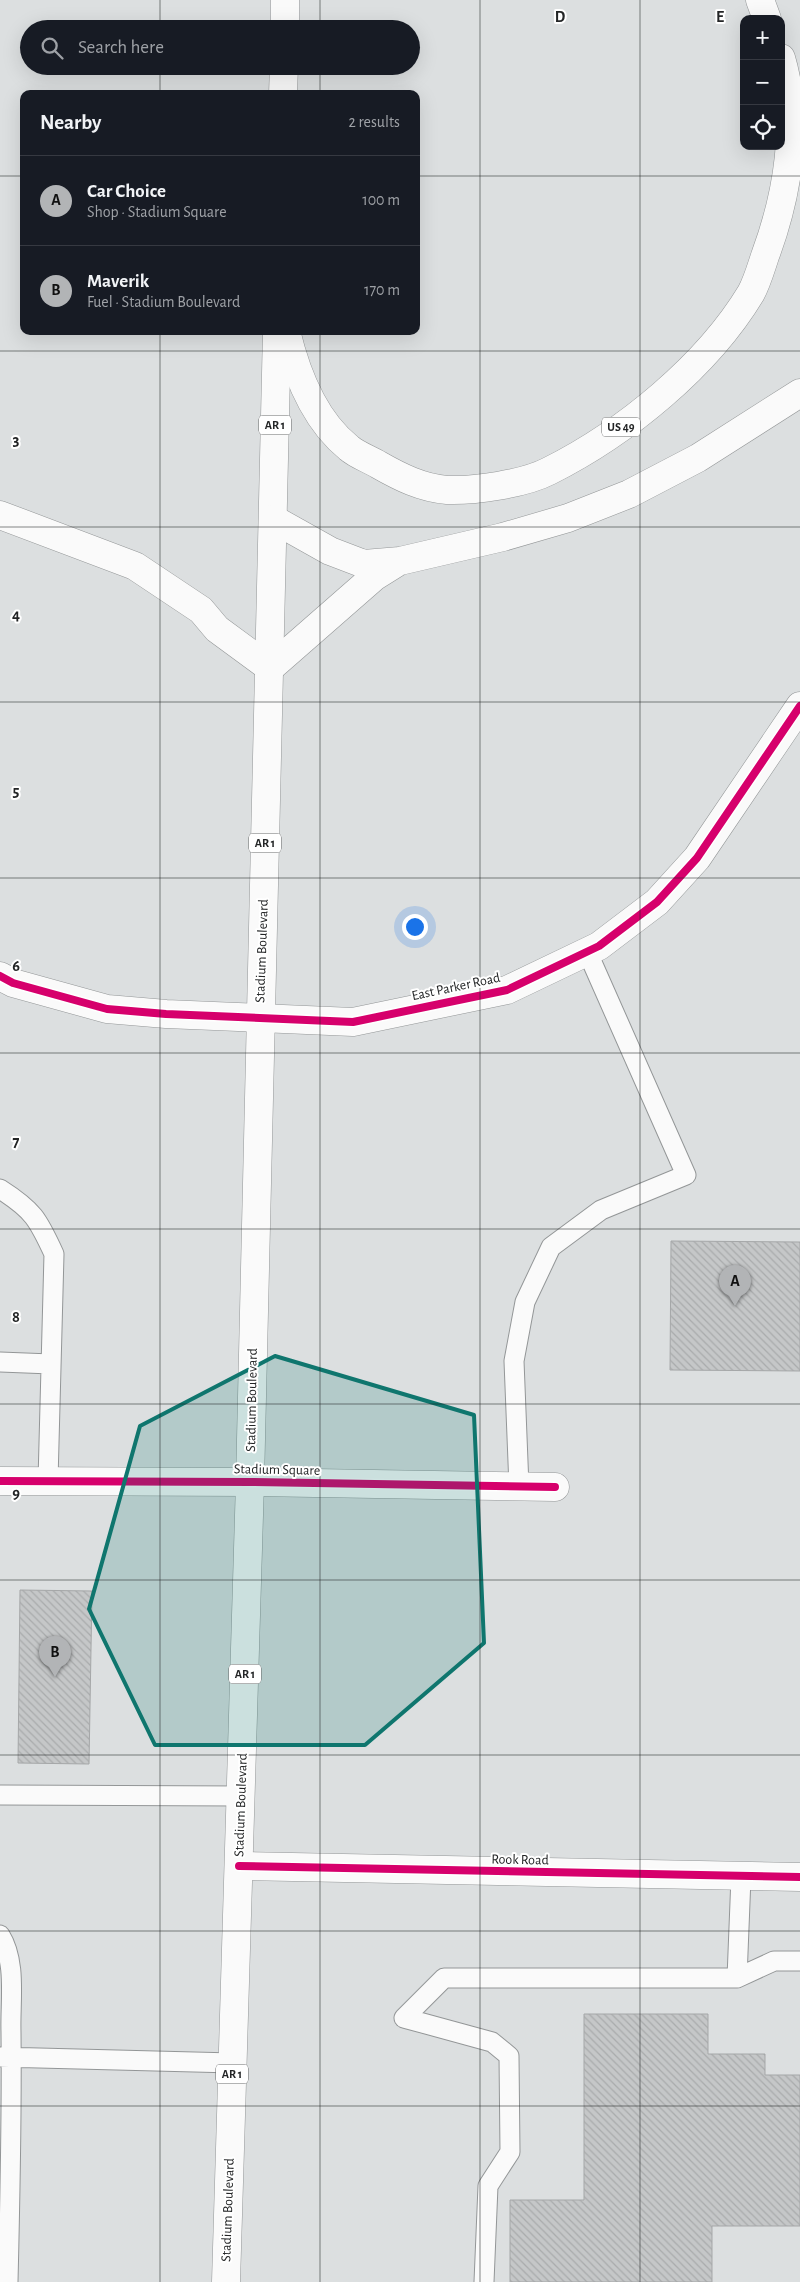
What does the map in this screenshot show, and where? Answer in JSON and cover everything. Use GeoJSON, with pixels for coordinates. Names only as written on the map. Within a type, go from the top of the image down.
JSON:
{"type":"FeatureCollection","features":[{"type":"Feature","properties":{"kind":"main road"},"geometry":{"type":"LineString","coordinates":[[285,0],[285,20]]}},
{"type":"Feature","properties":{"kind":"main road"},"geometry":{"type":"LineString","coordinates":[[760,0],[766,15]]}},
{"type":"Feature","properties":{"kind":"main road","name":"US 49"},"geometry":{"type":"LineString","coordinates":[[287,335],[316,411],[348,448],[406,480],[447,490],[506,485],[547,472],[617,430],[666,392],[717,340],[752,291],[779,218],[793,142],[790,81],[782,60]]}},
{"type":"Feature","properties":{"kind":"main road"},"geometry":{"type":"LineString","coordinates":[[283,90],[284,75]]}},
{"type":"Feature","properties":{"kind":"main road","name":"AR 1"},"geometry":{"type":"LineString","coordinates":[[273,519],[277,335]]}},
{"type":"Feature","properties":{"kind":"main road"},"geometry":{"type":"LineString","coordinates":[[273,519],[330,551],[364,564],[400,561],[503,537],[568,518],[629,494],[698,458],[800,393]]}},
{"type":"Feature","properties":{"kind":"main road"},"geometry":{"type":"LineString","coordinates":[[0,515],[135,566],[201,610],[217,629],[270,668],[326,617],[374,577],[400,561]]}},
{"type":"Feature","properties":{"kind":"main road","name":"Stadium Boulevard"},"geometry":{"type":"LineString","coordinates":[[226,2282],[250,1482],[273,519]]}},
{"type":"Feature","properties":{"kind":"main road","name":"East Parker Road"},"geometry":{"type":"LineString","coordinates":[[0,976],[14,983],[107,1009],[353,1022],[507,990],[599,946],[657,902],[697,858],[800,706]]}},
{"type":"Feature","properties":{"kind":"main road","name":"Stadium Square"},"geometry":{"type":"LineString","coordinates":[[0,1481],[250,1482],[554,1487]]}},
{"type":"Feature","properties":{"kind":"main road","name":"Rook Road"},"geometry":{"type":"LineString","coordinates":[[239,1866],[800,1877]]}},
{"type":"Feature","properties":{"kind":"lane"},"geometry":{"type":"LineString","coordinates":[[519,1487],[514,1361],[525,1302],[551,1247],[600,1210],[686,1175],[587,951]]}},
{"type":"Feature","properties":{"kind":"lane"},"geometry":{"type":"LineString","coordinates":[[0,1189],[25,1204],[40,1224],[54,1254],[48,1481]]}},
{"type":"Feature","properties":{"kind":"lane"},"geometry":{"type":"LineString","coordinates":[[0,1362],[50,1364]]}},
{"type":"Feature","properties":{"kind":"lane"},"geometry":{"type":"LineString","coordinates":[[0,1795],[241,1796]]}},
{"type":"Feature","properties":{"kind":"lane"},"geometry":{"type":"LineString","coordinates":[[738,1978],[741,1877]]}},
{"type":"Feature","properties":{"kind":"lane"},"geometry":{"type":"LineString","coordinates":[[0,1936],[7,1946],[10,1967],[6,2057],[8,2282]]}},
{"type":"Feature","properties":{"kind":"lane"},"geometry":{"type":"LineString","coordinates":[[484,2282],[488,2186],[510,2152],[509,2056],[492,2042],[404,2018],[444,1978],[738,1978],[774,1961],[800,1961]]}},
{"type":"Feature","properties":{"kind":"lane"},"geometry":{"type":"LineString","coordinates":[[6,2057],[232,2064]]}},
{"type":"Feature","properties":{"kind":"highlighted area"},"geometry":{"type":"Polygon","coordinates":[[[275,1356],[474,1415],[484,1643],[365,1745],[155,1745],[89,1609],[140,1426],[275,1356]]]}},
{"type":"Feature","properties":{"kind":"building"},"geometry":{"type":"Polygon","coordinates":[[[671,1241],[800,1242],[800,1371],[670,1370],[671,1241]]]}},
{"type":"Feature","properties":{"kind":"building"},"geometry":{"type":"Polygon","coordinates":[[[20,1590],[92,1591],[89,1764],[18,1763],[20,1590]]]}},
{"type":"Feature","properties":{"kind":"building"},"geometry":{"type":"Polygon","coordinates":[[[584,2014],[708,2014],[708,2054],[765,2054],[765,2075],[800,2075],[800,2226],[712,2226],[712,2282],[510,2282],[510,2200],[584,2200],[584,2014]]]}},
{"type":"Feature","properties":{"kind":"cycle path"},"geometry":{"type":"LineString","coordinates":[[0,976],[13,983],[107,1009],[166,1014],[353,1022],[507,990],[599,946],[657,902],[697,858],[800,706]]}},
{"type":"Feature","properties":{"kind":"cycle path"},"geometry":{"type":"LineString","coordinates":[[0,1481],[250,1482],[555,1487]]}},
{"type":"Feature","properties":{"kind":"cycle path"},"geometry":{"type":"LineString","coordinates":[[239,1866],[800,1877]]}},
{"type":"Feature","properties":{"kind":"place","name":"Car Choice"},"geometry":{"type":"Point","coordinates":[735,1306]}},
{"type":"Feature","properties":{"kind":"place","name":"Maverik"},"geometry":{"type":"Point","coordinates":[55,1677]}}]}
